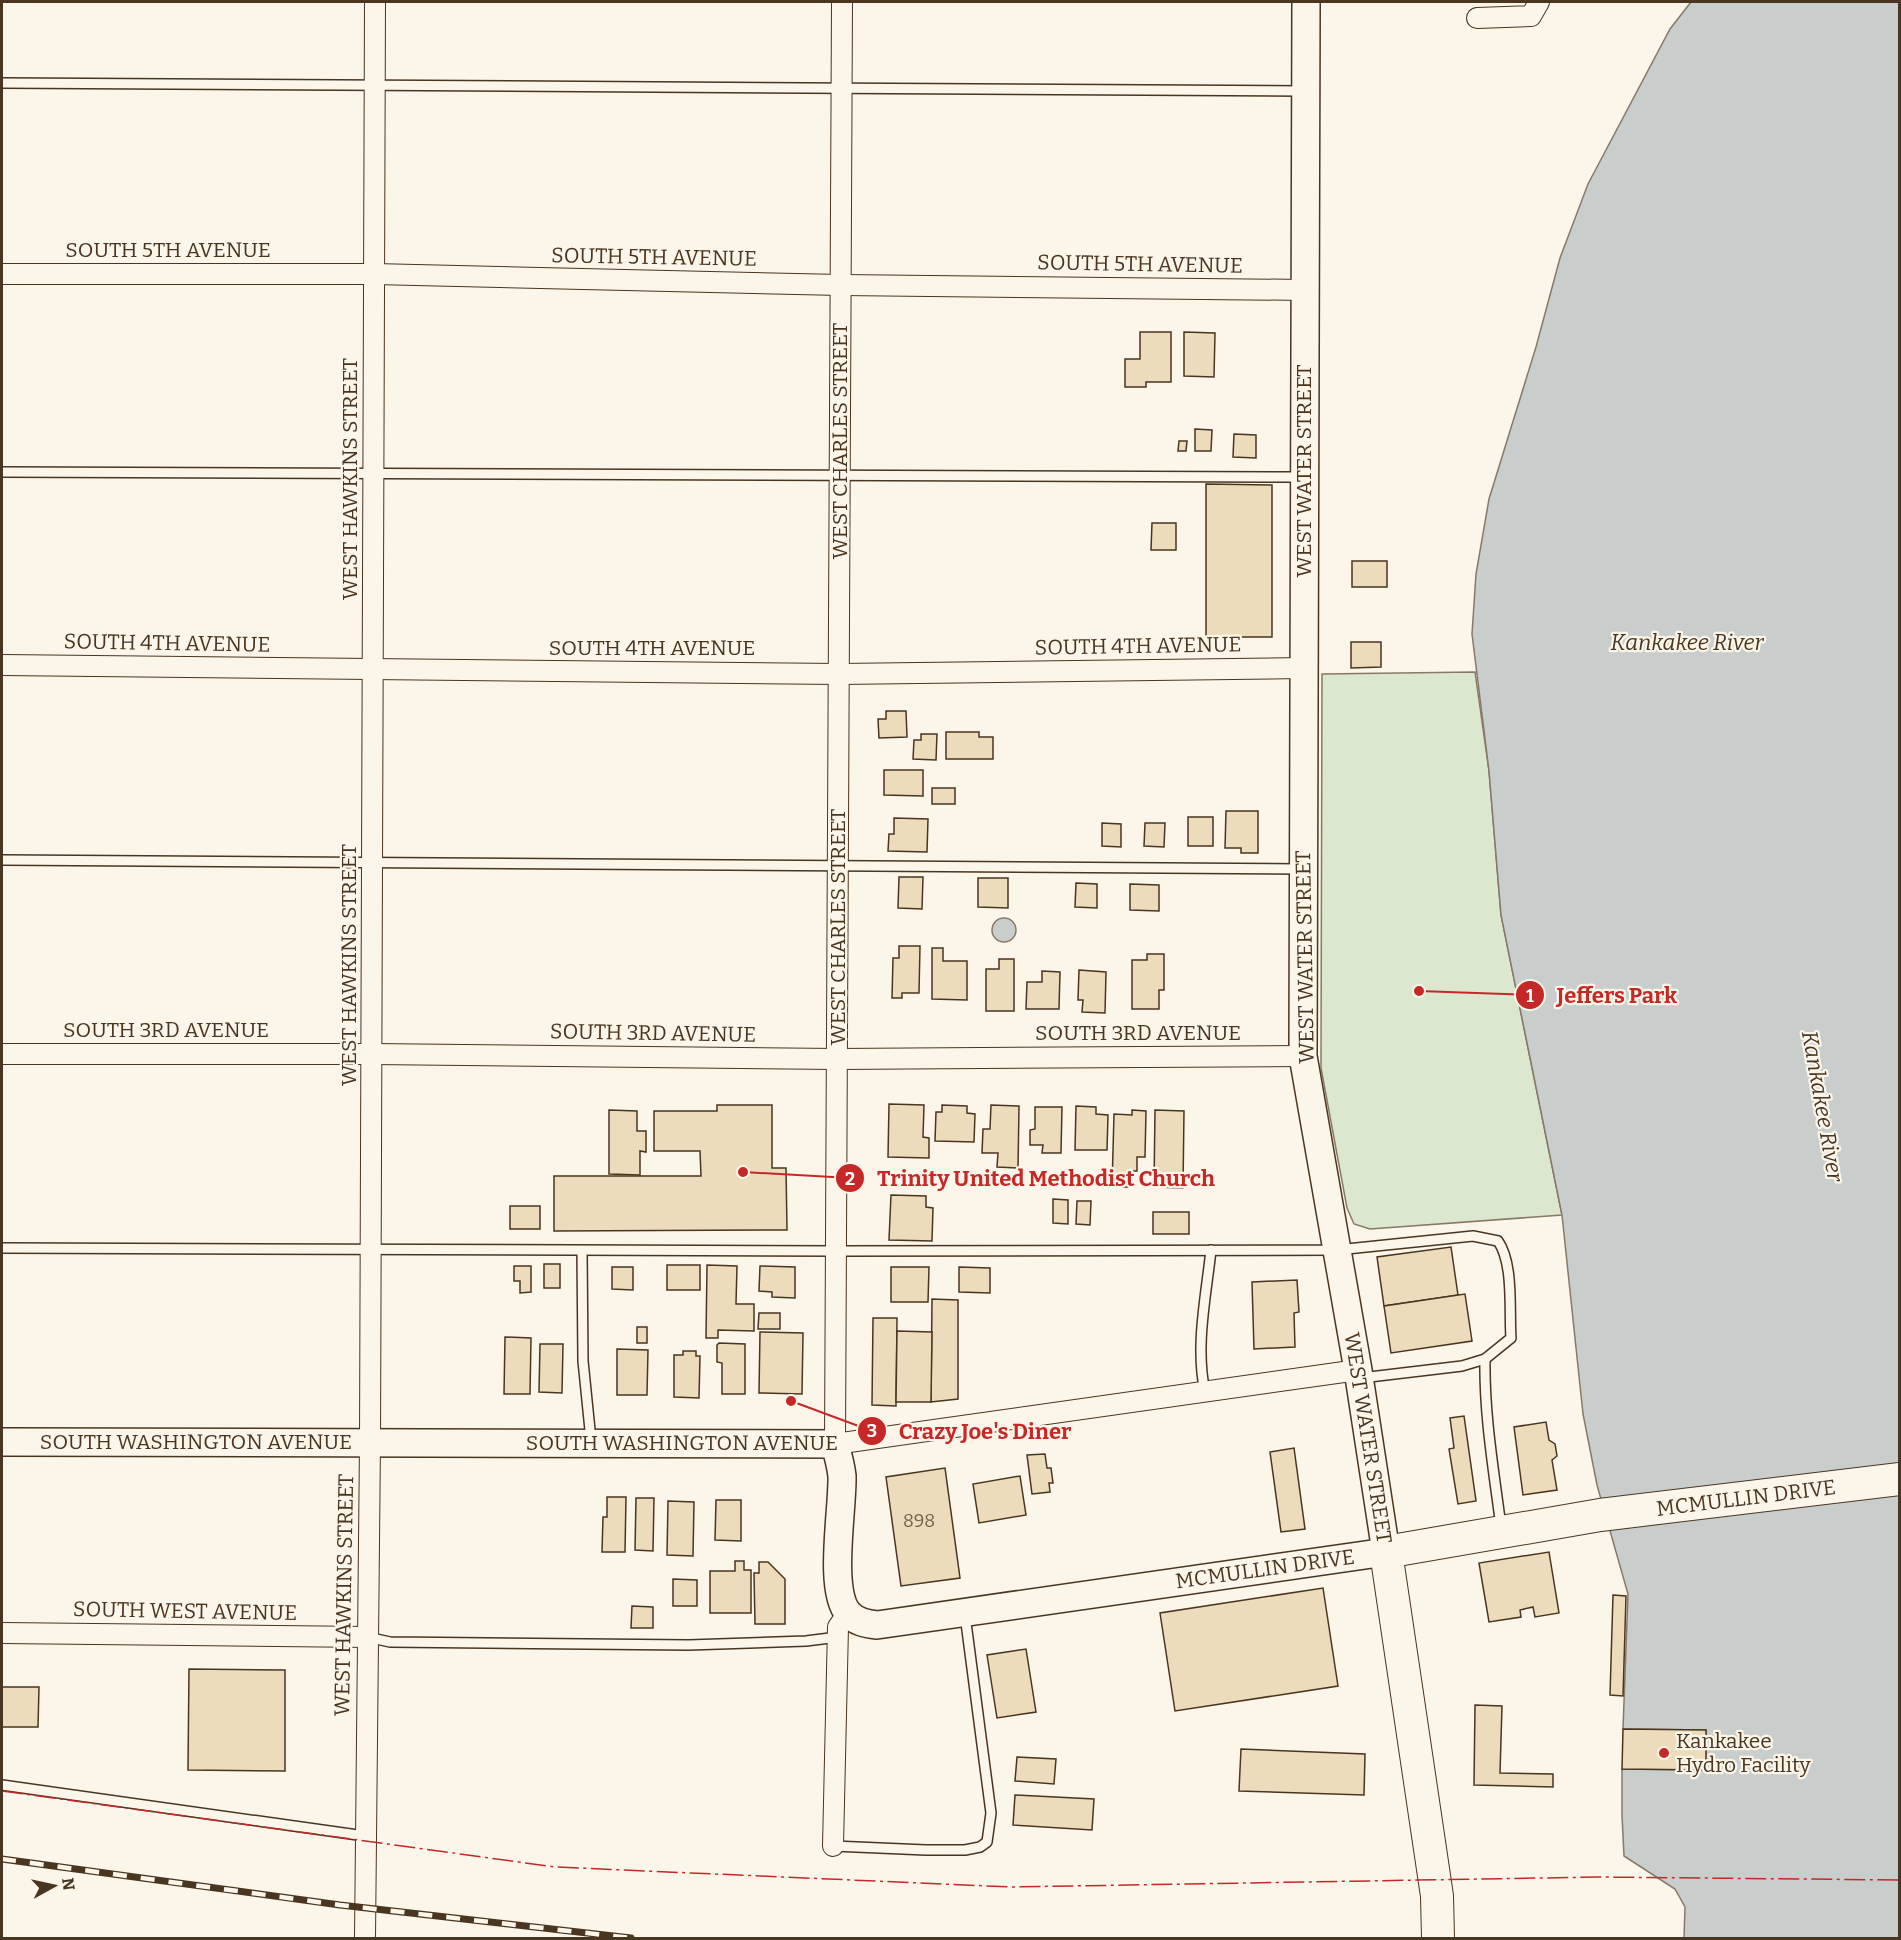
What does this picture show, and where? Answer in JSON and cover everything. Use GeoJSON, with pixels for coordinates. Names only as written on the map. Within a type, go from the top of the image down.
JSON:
{"type":"FeatureCollection","features":[{"type":"Feature","properties":{"kind":"main road","name":"WEST WATER STREET"},"geometry":{"type":"LineString","coordinates":[[1306,2],[1303,1056],[1386,1552],[1437,1896],[1438,1938]]}},
{"type":"Feature","properties":{"kind":"main road","name":"SOUTH WASHINGTON AVENUE"},"geometry":{"type":"LineString","coordinates":[[2,1442],[835,1444]]}},
{"type":"Feature","properties":{"kind":"main road","name":"WEST CHARLES STREET"},"geometry":{"type":"LineString","coordinates":[[835,1444],[842,1474],[838,1576],[843,1625]]}},
{"type":"Feature","properties":{"kind":"main road","name":"MCMULLIN DRIVE"},"geometry":{"type":"LineString","coordinates":[[843,1625],[861,1623],[877,1625],[1386,1552],[1600,1515],[1899,1479]]}},
{"type":"Feature","properties":{"kind":"street","name":"WEST HAWKINS STREET"},"geometry":{"type":"LineString","coordinates":[[364,1934],[370,1443],[375,2]]}},
{"type":"Feature","properties":{"kind":"street","name":"WEST CHARLES STREET"},"geometry":{"type":"LineString","coordinates":[[835,1444],[842,2]]}},
{"type":"Feature","properties":{"kind":"street"},"geometry":{"type":"LineString","coordinates":[[1477,18],[1531,16],[1539,2]]}},
{"type":"Feature","properties":{"kind":"street","name":"SOUTH 5TH AVENUE"},"geometry":{"type":"LineString","coordinates":[[2,274],[374,274],[841,285],[1305,290]]}},
{"type":"Feature","properties":{"kind":"street","name":"SOUTH 4TH AVENUE"},"geometry":{"type":"LineString","coordinates":[[2,665],[839,674],[1303,668]]}},
{"type":"Feature","properties":{"kind":"street","name":"SOUTH 3RD AVENUE"},"geometry":{"type":"LineString","coordinates":[[2,1054],[372,1054],[837,1059],[1303,1056]]}},
{"type":"Feature","properties":{"kind":"street","name":"SOUTH WASHINGTON AVENUE"},"geometry":{"type":"LineString","coordinates":[[835,1444],[1205,1392],[1358,1374]]}},
{"type":"Feature","properties":{"kind":"street","name":"WEST CHARLES STREET"},"geometry":{"type":"LineString","coordinates":[[833,1846],[843,1625]]}},
{"type":"Feature","properties":{"kind":"street","name":"SOUTH WEST AVENUE"},"geometry":{"type":"LineString","coordinates":[[2,1634],[367,1637]]}},
{"type":"Feature","properties":{"kind":"lane"},"geometry":{"type":"LineString","coordinates":[[2,83],[1305,91]]}},
{"type":"Feature","properties":{"kind":"lane"},"geometry":{"type":"LineString","coordinates":[[2,472],[1304,477]]}},
{"type":"Feature","properties":{"kind":"lane"},"geometry":{"type":"LineString","coordinates":[[2,861],[1303,869]]}},
{"type":"Feature","properties":{"kind":"lane"},"geometry":{"type":"LineString","coordinates":[[2,1248],[582,1251],[1337,1250],[1473,1236],[1498,1241],[1504,1250],[1508,1278],[1510,1338],[1485,1359],[1462,1366],[1358,1374]]}},
{"type":"Feature","properties":{"kind":"lane"},"geometry":{"type":"LineString","coordinates":[[1205,1392],[1201,1374],[1200,1350],[1211,1250]]}},
{"type":"Feature","properties":{"kind":"lane"},"geometry":{"type":"LineString","coordinates":[[582,1251],[583,1361],[591,1443]]}},
{"type":"Feature","properties":{"kind":"lane"},"geometry":{"type":"LineString","coordinates":[[1485,1359],[1491,1453],[1502,1532]]}},
{"type":"Feature","properties":{"kind":"lane"},"geometry":{"type":"LineString","coordinates":[[833,1846],[966,1850],[980,1847],[987,1842],[991,1813],[965,1613]]}},
{"type":"Feature","properties":{"kind":"lane"},"geometry":{"type":"LineString","coordinates":[[367,1637],[390,1642],[689,1645],[806,1641],[843,1625]]}},
{"type":"Feature","properties":{"kind":"lane"},"geometry":{"type":"LineString","coordinates":[[2,1785],[365,1836]]}},
{"type":"Feature","properties":{"kind":"green space"},"geometry":{"type":"Polygon","coordinates":[[[1475,672],[1489,771],[1501,915],[1562,1215],[1370,1229],[1354,1224],[1347,1208],[1321,1068],[1322,674],[1475,672]]]}},
{"type":"Feature","properties":{"kind":"water","name":"Kankakee River"},"geometry":{"type":"Polygon","coordinates":[[[1691,2],[1899,2],[1899,1938],[1684,1938],[1685,1907],[1675,1889],[1624,1856],[1622,1769],[1705,1770],[1706,1730],[1623,1729],[1628,1594],[1597,1485],[1583,1414],[1562,1215],[1501,915],[1489,771],[1472,634],[1476,574],[1489,499],[1536,347],[1560,258],[1588,184],[1670,29],[1691,2]]]}},
{"type":"Feature","properties":{"kind":"water"},"geometry":{"type":"Polygon","coordinates":[[[1004,918],[1009,919],[1015,925],[1015,935],[1009,941],[1004,942],[999,941],[993,935],[992,930],[993,925],[999,919],[1004,918]]]}},
{"type":"Feature","properties":{"kind":"building"},"geometry":{"type":"Polygon","coordinates":[[[1140,332],[1171,332],[1171,382],[1146,382],[1146,387],[1125,387],[1125,359],[1140,359],[1140,332]]]}},
{"type":"Feature","properties":{"kind":"building"},"geometry":{"type":"Polygon","coordinates":[[[1184,332],[1215,333],[1214,377],[1184,376],[1184,332]]]}},
{"type":"Feature","properties":{"kind":"building"},"geometry":{"type":"Polygon","coordinates":[[[1195,429],[1212,430],[1211,451],[1195,451],[1195,429]]]}},
{"type":"Feature","properties":{"kind":"building"},"geometry":{"type":"Polygon","coordinates":[[[1234,434],[1256,435],[1256,458],[1233,457],[1234,434]]]}},
{"type":"Feature","properties":{"kind":"building"},"geometry":{"type":"Polygon","coordinates":[[[1179,441],[1187,441],[1186,451],[1178,451],[1179,441]]]}},
{"type":"Feature","properties":{"kind":"building"},"geometry":{"type":"Polygon","coordinates":[[[1206,484],[1272,485],[1272,637],[1206,637],[1206,484]]]}},
{"type":"Feature","properties":{"kind":"building"},"geometry":{"type":"Polygon","coordinates":[[[1152,523],[1176,523],[1176,550],[1151,550],[1152,523]]]}},
{"type":"Feature","properties":{"kind":"building"},"geometry":{"type":"Polygon","coordinates":[[[1352,561],[1387,561],[1387,587],[1352,587],[1352,561]]]}},
{"type":"Feature","properties":{"kind":"building"},"geometry":{"type":"Polygon","coordinates":[[[1351,642],[1381,642],[1381,667],[1351,668],[1351,642]]]}},
{"type":"Feature","properties":{"kind":"building"},"geometry":{"type":"Polygon","coordinates":[[[886,711],[906,711],[907,737],[879,738],[878,719],[886,719],[886,711]]]}},
{"type":"Feature","properties":{"kind":"building"},"geometry":{"type":"Polygon","coordinates":[[[946,732],[979,732],[979,737],[993,737],[993,759],[946,759],[946,732]]]}},
{"type":"Feature","properties":{"kind":"building"},"geometry":{"type":"Polygon","coordinates":[[[921,734],[937,734],[936,760],[913,759],[914,740],[921,740],[921,734]]]}},
{"type":"Feature","properties":{"kind":"building"},"geometry":{"type":"Polygon","coordinates":[[[884,770],[923,770],[923,796],[884,795],[884,770]]]}},
{"type":"Feature","properties":{"kind":"building"},"geometry":{"type":"Polygon","coordinates":[[[932,788],[955,788],[955,804],[932,804],[932,788]]]}},
{"type":"Feature","properties":{"kind":"building"},"geometry":{"type":"Polygon","coordinates":[[[1226,811],[1258,811],[1258,853],[1241,853],[1241,848],[1225,848],[1226,811]]]}},
{"type":"Feature","properties":{"kind":"building"},"geometry":{"type":"Polygon","coordinates":[[[1188,817],[1213,817],[1213,846],[1188,846],[1188,817]]]}},
{"type":"Feature","properties":{"kind":"building"},"geometry":{"type":"Polygon","coordinates":[[[894,818],[928,819],[927,852],[888,851],[889,834],[894,834],[894,818]]]}},
{"type":"Feature","properties":{"kind":"building"},"geometry":{"type":"Polygon","coordinates":[[[1102,823],[1121,824],[1121,847],[1102,846],[1102,823]]]}},
{"type":"Feature","properties":{"kind":"building"},"geometry":{"type":"Polygon","coordinates":[[[1145,823],[1165,823],[1164,847],[1144,846],[1145,823]]]}},
{"type":"Feature","properties":{"kind":"building"},"geometry":{"type":"Polygon","coordinates":[[[899,877],[923,877],[922,909],[898,908],[899,877]]]}},
{"type":"Feature","properties":{"kind":"building"},"geometry":{"type":"Polygon","coordinates":[[[978,878],[1008,878],[1008,908],[978,907],[978,878]]]}},
{"type":"Feature","properties":{"kind":"building"},"geometry":{"type":"Polygon","coordinates":[[[1076,883],[1097,884],[1097,908],[1075,907],[1076,883]]]}},
{"type":"Feature","properties":{"kind":"building"},"geometry":{"type":"Polygon","coordinates":[[[1130,884],[1159,885],[1159,911],[1130,910],[1130,884]]]}},
{"type":"Feature","properties":{"kind":"building"},"geometry":{"type":"Polygon","coordinates":[[[899,946],[920,946],[919,993],[902,993],[902,998],[892,998],[893,958],[899,958],[899,946]]]}},
{"type":"Feature","properties":{"kind":"building"},"geometry":{"type":"Polygon","coordinates":[[[932,948],[943,948],[943,961],[967,961],[967,1000],[932,999],[932,948]]]}},
{"type":"Feature","properties":{"kind":"building"},"geometry":{"type":"Polygon","coordinates":[[[1147,954],[1164,954],[1164,990],[1159,990],[1159,1009],[1132,1009],[1132,960],[1147,960],[1147,954]]]}},
{"type":"Feature","properties":{"kind":"building"},"geometry":{"type":"Polygon","coordinates":[[[999,959],[1014,959],[1014,1011],[986,1011],[986,969],[999,969],[999,959]]]}},
{"type":"Feature","properties":{"kind":"building"},"geometry":{"type":"Polygon","coordinates":[[[1079,970],[1106,972],[1105,1013],[1082,1012],[1083,1000],[1078,1000],[1079,970]]]}},
{"type":"Feature","properties":{"kind":"building"},"geometry":{"type":"Polygon","coordinates":[[[1042,971],[1060,972],[1059,1009],[1026,1009],[1027,982],[1042,982],[1042,971]]]}},
{"type":"Feature","properties":{"kind":"building"},"geometry":{"type":"Polygon","coordinates":[[[889,1104],[924,1105],[923,1137],[929,1138],[929,1158],[888,1157],[889,1104]]]}},
{"type":"Feature","properties":{"kind":"building"},"geometry":{"type":"Polygon","coordinates":[[[717,1105],[772,1105],[772,1168],[786,1168],[787,1230],[554,1231],[554,1176],[701,1176],[700,1151],[654,1151],[654,1111],[717,1111],[717,1105]]]}},
{"type":"Feature","properties":{"kind":"building"},"geometry":{"type":"Polygon","coordinates":[[[942,1105],[967,1106],[967,1113],[975,1114],[974,1142],[935,1141],[936,1112],[942,1112],[942,1105]]]}},
{"type":"Feature","properties":{"kind":"building"},"geometry":{"type":"Polygon","coordinates":[[[991,1105],[1019,1106],[1018,1168],[997,1167],[998,1153],[982,1153],[983,1129],[990,1129],[991,1105]]]}},
{"type":"Feature","properties":{"kind":"building"},"geometry":{"type":"Polygon","coordinates":[[[1076,1106],[1096,1107],[1096,1114],[1108,1115],[1107,1150],[1075,1150],[1076,1106]]]}},
{"type":"Feature","properties":{"kind":"building"},"geometry":{"type":"Polygon","coordinates":[[[1035,1107],[1062,1107],[1061,1153],[1042,1153],[1043,1145],[1030,1145],[1030,1130],[1035,1129],[1035,1107]]]}},
{"type":"Feature","properties":{"kind":"building"},"geometry":{"type":"Polygon","coordinates":[[[609,1110],[637,1111],[637,1131],[646,1131],[646,1152],[640,1151],[640,1175],[609,1174],[609,1110]]]}},
{"type":"Feature","properties":{"kind":"building"},"geometry":{"type":"Polygon","coordinates":[[[1132,1110],[1146,1111],[1145,1157],[1137,1157],[1137,1171],[1128,1171],[1128,1187],[1112,1187],[1114,1114],[1132,1115],[1132,1110]]]}},
{"type":"Feature","properties":{"kind":"building"},"geometry":{"type":"Polygon","coordinates":[[[1155,1110],[1184,1111],[1183,1188],[1154,1187],[1155,1110]]]}},
{"type":"Feature","properties":{"kind":"building"},"geometry":{"type":"Polygon","coordinates":[[[891,1195],[926,1196],[926,1207],[933,1208],[932,1241],[889,1240],[891,1195]]]}},
{"type":"Feature","properties":{"kind":"building"},"geometry":{"type":"Polygon","coordinates":[[[1053,1199],[1068,1200],[1068,1224],[1053,1223],[1053,1199]]]}},
{"type":"Feature","properties":{"kind":"building"},"geometry":{"type":"Polygon","coordinates":[[[1077,1201],[1091,1201],[1090,1225],[1076,1224],[1077,1201]]]}},
{"type":"Feature","properties":{"kind":"building"},"geometry":{"type":"Polygon","coordinates":[[[510,1206],[540,1206],[540,1229],[510,1229],[510,1206]]]}},
{"type":"Feature","properties":{"kind":"building"},"geometry":{"type":"Polygon","coordinates":[[[1153,1212],[1189,1212],[1189,1234],[1153,1234],[1153,1212]]]}},
{"type":"Feature","properties":{"kind":"building"},"geometry":{"type":"Polygon","coordinates":[[[1451,1247],[1458,1295],[1384,1306],[1377,1257],[1451,1247]]]}},
{"type":"Feature","properties":{"kind":"building"},"geometry":{"type":"Polygon","coordinates":[[[544,1264],[560,1264],[560,1288],[544,1288],[544,1264]]]}},
{"type":"Feature","properties":{"kind":"building"},"geometry":{"type":"Polygon","coordinates":[[[667,1265],[700,1265],[700,1290],[667,1290],[667,1265]]]}},
{"type":"Feature","properties":{"kind":"building"},"geometry":{"type":"Polygon","coordinates":[[[707,1265],[737,1266],[736,1304],[754,1304],[754,1331],[718,1330],[718,1338],[706,1338],[707,1265]]]}},
{"type":"Feature","properties":{"kind":"building"},"geometry":{"type":"Polygon","coordinates":[[[514,1266],[531,1266],[531,1292],[520,1293],[520,1281],[514,1281],[514,1266]]]}},
{"type":"Feature","properties":{"kind":"building"},"geometry":{"type":"Polygon","coordinates":[[[760,1266],[795,1267],[795,1298],[772,1297],[772,1292],[759,1291],[760,1266]]]}},
{"type":"Feature","properties":{"kind":"building"},"geometry":{"type":"Polygon","coordinates":[[[612,1267],[633,1267],[633,1290],[612,1289],[612,1267]]]}},
{"type":"Feature","properties":{"kind":"building"},"geometry":{"type":"Polygon","coordinates":[[[891,1267],[929,1267],[928,1302],[891,1302],[891,1267]]]}},
{"type":"Feature","properties":{"kind":"building"},"geometry":{"type":"Polygon","coordinates":[[[959,1267],[990,1268],[990,1293],[959,1292],[959,1267]]]}},
{"type":"Feature","properties":{"kind":"building"},"geometry":{"type":"Polygon","coordinates":[[[1297,1280],[1299,1312],[1294,1313],[1295,1347],[1254,1349],[1252,1282],[1297,1280]]]}},
{"type":"Feature","properties":{"kind":"building"},"geometry":{"type":"Polygon","coordinates":[[[1465,1294],[1472,1341],[1391,1353],[1384,1306],[1465,1294]]]}},
{"type":"Feature","properties":{"kind":"building"},"geometry":{"type":"Polygon","coordinates":[[[932,1299],[958,1300],[958,1399],[931,1402],[932,1299]]]}},
{"type":"Feature","properties":{"kind":"building"},"geometry":{"type":"Polygon","coordinates":[[[759,1313],[780,1313],[780,1329],[758,1329],[759,1313]]]}},
{"type":"Feature","properties":{"kind":"building"},"geometry":{"type":"Polygon","coordinates":[[[873,1318],[897,1318],[896,1406],[872,1405],[873,1318]]]}},
{"type":"Feature","properties":{"kind":"building"},"geometry":{"type":"Polygon","coordinates":[[[637,1327],[647,1327],[647,1343],[637,1343],[637,1327]]]}},
{"type":"Feature","properties":{"kind":"building"},"geometry":{"type":"Polygon","coordinates":[[[897,1331],[932,1332],[931,1402],[896,1402],[897,1331]]]}},
{"type":"Feature","properties":{"kind":"building"},"geometry":{"type":"Polygon","coordinates":[[[760,1332],[803,1333],[802,1394],[759,1393],[760,1332]]]}},
{"type":"Feature","properties":{"kind":"building"},"geometry":{"type":"Polygon","coordinates":[[[505,1337],[531,1338],[530,1394],[504,1394],[505,1337]]]}},
{"type":"Feature","properties":{"kind":"building"},"geometry":{"type":"Polygon","coordinates":[[[719,1343],[745,1344],[745,1394],[722,1394],[722,1363],[717,1362],[719,1343]]]}},
{"type":"Feature","properties":{"kind":"building"},"geometry":{"type":"Polygon","coordinates":[[[540,1344],[563,1344],[562,1393],[539,1392],[540,1344]]]}},
{"type":"Feature","properties":{"kind":"building"},"geometry":{"type":"Polygon","coordinates":[[[617,1349],[648,1350],[647,1395],[617,1395],[617,1349]]]}},
{"type":"Feature","properties":{"kind":"building"},"geometry":{"type":"Polygon","coordinates":[[[683,1351],[696,1351],[696,1356],[700,1356],[699,1398],[674,1397],[674,1355],[683,1355],[683,1351]]]}},
{"type":"Feature","properties":{"kind":"building"},"geometry":{"type":"Polygon","coordinates":[[[1464,1416],[1476,1501],[1458,1504],[1449,1449],[1454,1448],[1450,1418],[1464,1416]]]}},
{"type":"Feature","properties":{"kind":"building"},"geometry":{"type":"Polygon","coordinates":[[[1546,1422],[1549,1440],[1555,1444],[1557,1456],[1552,1460],[1557,1490],[1523,1495],[1514,1427],[1546,1422]]]}},
{"type":"Feature","properties":{"kind":"building"},"geometry":{"type":"Polygon","coordinates":[[[1294,1448],[1305,1529],[1281,1532],[1270,1452],[1294,1448]]]}},
{"type":"Feature","properties":{"kind":"building"},"geometry":{"type":"Polygon","coordinates":[[[1045,1454],[1047,1468],[1051,1468],[1053,1483],[1049,1483],[1050,1492],[1032,1494],[1027,1455],[1045,1454]]]}},
{"type":"Feature","properties":{"kind":"building"},"geometry":{"type":"Polygon","coordinates":[[[945,1468],[960,1578],[901,1586],[886,1477],[945,1468]]]}},
{"type":"Feature","properties":{"kind":"building"},"geometry":{"type":"Polygon","coordinates":[[[1020,1476],[1026,1515],[979,1523],[973,1484],[1020,1476]]]}},
{"type":"Feature","properties":{"kind":"building"},"geometry":{"type":"Polygon","coordinates":[[[607,1497],[626,1497],[625,1552],[602,1552],[603,1517],[607,1517],[607,1497]]]}},
{"type":"Feature","properties":{"kind":"building"},"geometry":{"type":"Polygon","coordinates":[[[636,1498],[654,1498],[653,1551],[635,1550],[636,1498]]]}},
{"type":"Feature","properties":{"kind":"building"},"geometry":{"type":"Polygon","coordinates":[[[716,1500],[741,1500],[741,1541],[715,1540],[716,1500]]]}},
{"type":"Feature","properties":{"kind":"building"},"geometry":{"type":"Polygon","coordinates":[[[668,1501],[694,1502],[693,1556],[667,1555],[668,1501]]]}},
{"type":"Feature","properties":{"kind":"building"},"geometry":{"type":"Polygon","coordinates":[[[1549,1552],[1559,1613],[1535,1617],[1533,1607],[1520,1610],[1521,1617],[1489,1622],[1479,1563],[1549,1552]]]}},
{"type":"Feature","properties":{"kind":"building"},"geometry":{"type":"Polygon","coordinates":[[[735,1561],[744,1561],[744,1570],[751,1570],[751,1613],[710,1613],[710,1571],[735,1571],[735,1561]]]}},
{"type":"Feature","properties":{"kind":"building"},"geometry":{"type":"Polygon","coordinates":[[[759,1562],[768,1562],[785,1579],[785,1624],[755,1624],[754,1573],[759,1573],[759,1562]]]}},
{"type":"Feature","properties":{"kind":"building"},"geometry":{"type":"Polygon","coordinates":[[[673,1579],[697,1580],[697,1606],[673,1606],[673,1579]]]}},
{"type":"Feature","properties":{"kind":"building"},"geometry":{"type":"Polygon","coordinates":[[[1323,1588],[1338,1686],[1175,1711],[1160,1613],[1323,1588]]]}},
{"type":"Feature","properties":{"kind":"building"},"geometry":{"type":"Polygon","coordinates":[[[1613,1595],[1626,1596],[1623,1696],[1610,1695],[1613,1595]]]}},
{"type":"Feature","properties":{"kind":"building"},"geometry":{"type":"Polygon","coordinates":[[[632,1606],[653,1607],[653,1628],[631,1628],[632,1606]]]}},
{"type":"Feature","properties":{"kind":"building"},"geometry":{"type":"Polygon","coordinates":[[[1026,1649],[1036,1712],[997,1718],[987,1655],[1026,1649]]]}},
{"type":"Feature","properties":{"kind":"building"},"geometry":{"type":"Polygon","coordinates":[[[189,1669],[285,1670],[285,1771],[188,1770],[189,1669]]]}},
{"type":"Feature","properties":{"kind":"building"},"geometry":{"type":"Polygon","coordinates":[[[2,1687],[39,1687],[38,1727],[2,1727],[2,1687]]]}},
{"type":"Feature","properties":{"kind":"building"},"geometry":{"type":"Polygon","coordinates":[[[1475,1705],[1502,1706],[1500,1773],[1553,1774],[1553,1787],[1474,1785],[1475,1705]]]}},
{"type":"Feature","properties":{"kind":"building","name":"Kankakee Hydro Facility"},"geometry":{"type":"Polygon","coordinates":[[[1623,1729],[1706,1730],[1706,1770],[1622,1769],[1623,1729]]]}},
{"type":"Feature","properties":{"kind":"building"},"geometry":{"type":"Polygon","coordinates":[[[1241,1749],[1365,1754],[1364,1795],[1239,1791],[1241,1749]]]}},
{"type":"Feature","properties":{"kind":"building"},"geometry":{"type":"Polygon","coordinates":[[[1017,1757],[1056,1759],[1054,1784],[1015,1781],[1017,1757]]]}},
{"type":"Feature","properties":{"kind":"building"},"geometry":{"type":"Polygon","coordinates":[[[1015,1795],[1094,1799],[1092,1830],[1013,1825],[1015,1795]]]}},
{"type":"Feature","properties":{"kind":"railway"},"geometry":{"type":"LineString","coordinates":[[2,1859],[340,1905],[631,1938]]}},
{"type":"Feature","properties":{"kind":"power"},"geometry":{"type":"LineString","coordinates":[[2,1791],[555,1867],[1011,1887],[1599,1877],[1900,1880]]}},
{"type":"Feature","properties":{"kind":"place","name":"Jeffers Park"},"geometry":{"type":"Point","coordinates":[1419,991]}},
{"type":"Feature","properties":{"kind":"place","name":"Trinity United Methodist Church"},"geometry":{"type":"Point","coordinates":[743,1172]}},
{"type":"Feature","properties":{"kind":"place","name":"Crazy Joe's Diner"},"geometry":{"type":"Point","coordinates":[791,1401]}},
{"type":"Feature","properties":{"kind":"place","name":"Kankakee Hydro Facility"},"geometry":{"type":"Point","coordinates":[1664,1753]}}]}
